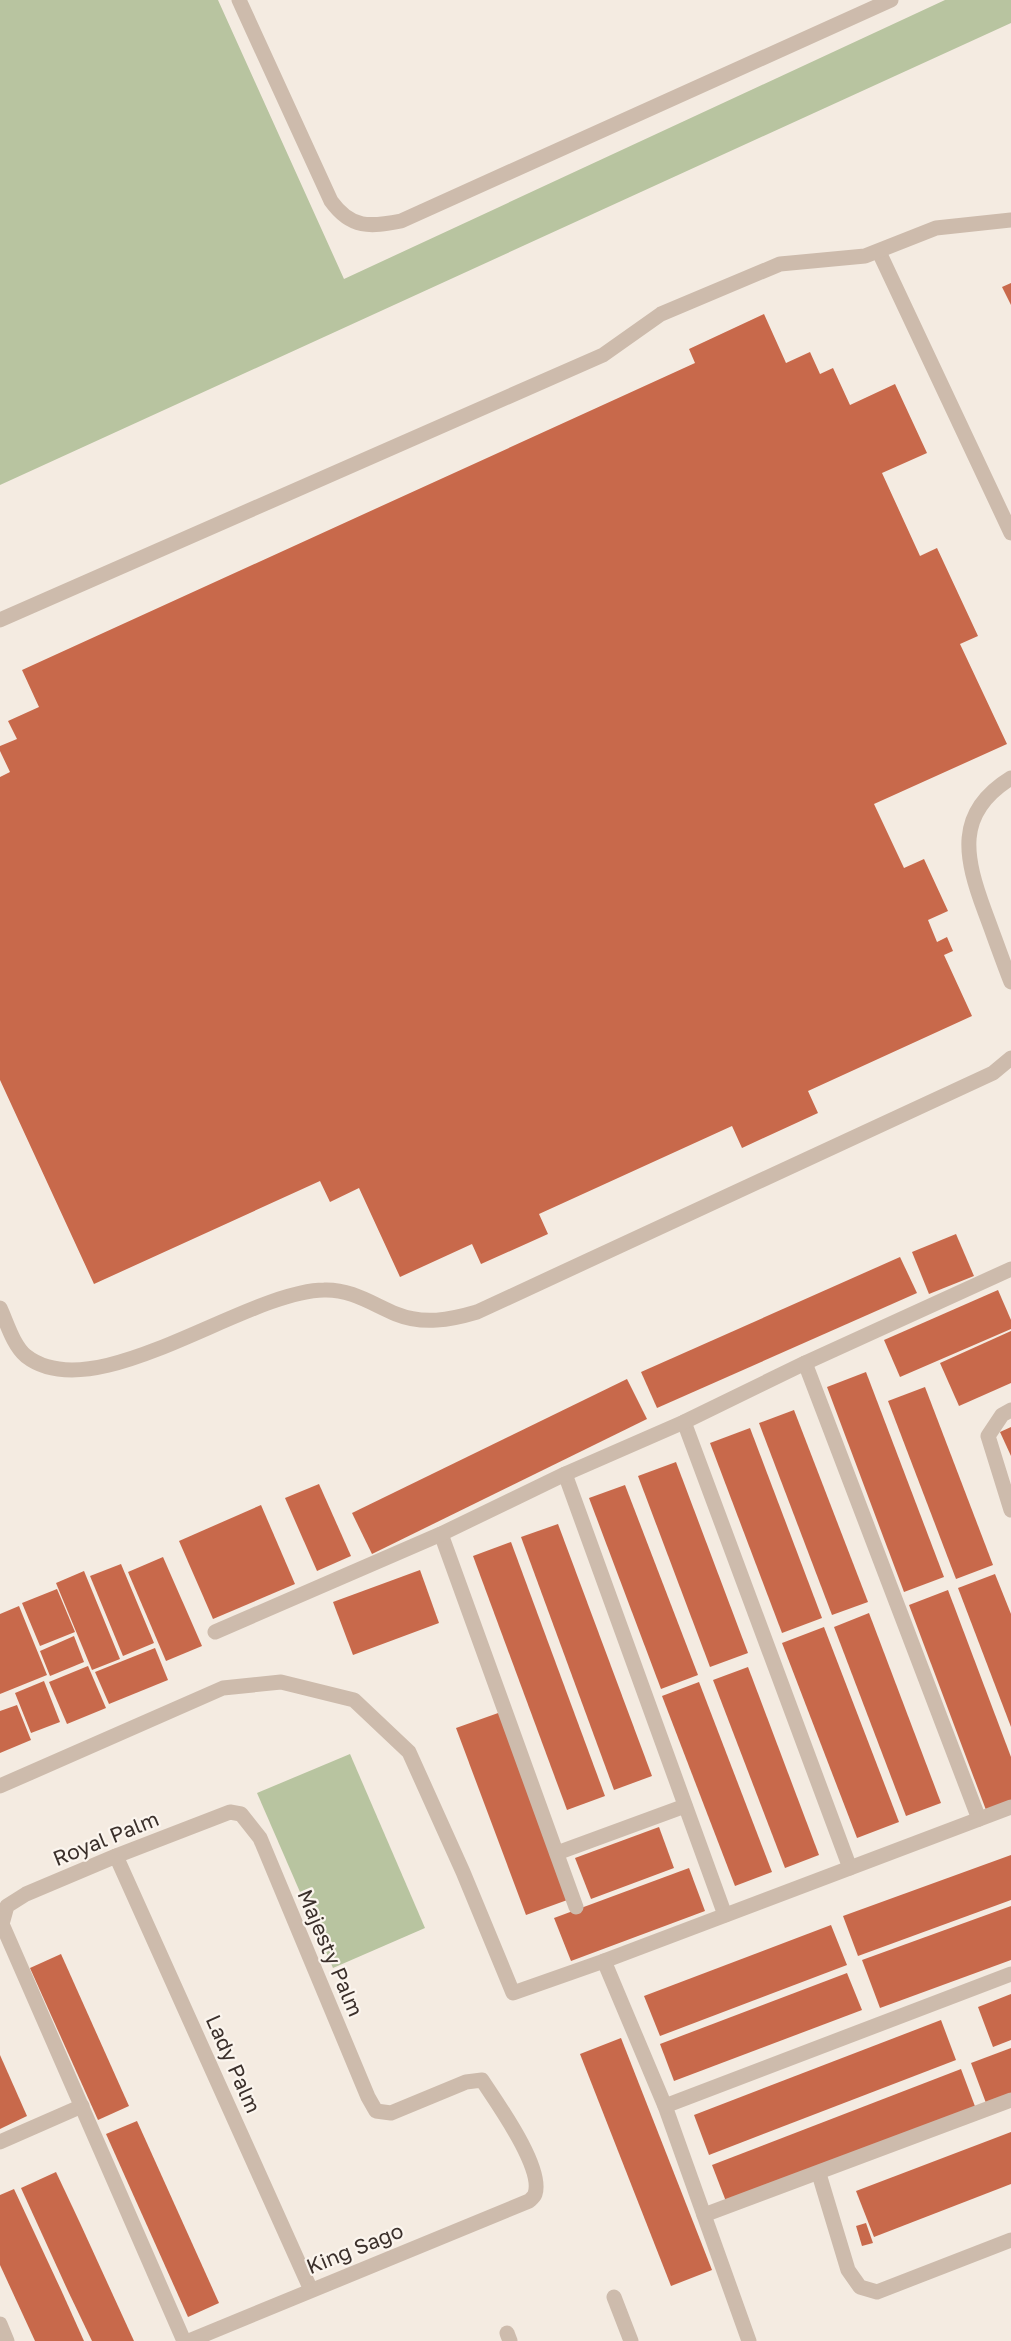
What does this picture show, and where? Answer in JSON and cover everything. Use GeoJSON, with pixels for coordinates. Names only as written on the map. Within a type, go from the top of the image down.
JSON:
{"type":"FeatureCollection","features":[{"type":"Feature","properties":{"kind":"street"},"geometry":{"type":"LineString","coordinates":[[239,0],[332,201],[345,217],[355,223],[367,225],[401,221],[891,0]]}},
{"type":"Feature","properties":{"kind":"street"},"geometry":{"type":"LineString","coordinates":[[0,620],[603,355],[661,314],[763,270],[794,262],[865,256],[936,228],[1011,220]]}},
{"type":"Feature","properties":{"kind":"street"},"geometry":{"type":"LineString","coordinates":[[879,252],[1011,533]]}},
{"type":"Feature","properties":{"kind":"street"},"geometry":{"type":"LineString","coordinates":[[1011,778],[988,795],[978,807],[972,820],[968,851],[975,886],[1011,982]]}},
{"type":"Feature","properties":{"kind":"street"},"geometry":{"type":"LineString","coordinates":[[0,1308],[16,1344],[24,1354],[37,1363],[68,1370],[86,1369],[125,1361],[287,1297],[323,1290],[356,1295],[398,1315],[415,1319],[427,1321],[462,1317],[982,1078],[999,1069],[1011,1058]]}},
{"type":"Feature","properties":{"kind":"street"},"geometry":{"type":"LineString","coordinates":[[215,1632],[441,1534],[565,1474],[684,1422],[805,1363],[1011,1269]]}},
{"type":"Feature","properties":{"kind":"street"},"geometry":{"type":"LineString","coordinates":[[805,1363],[979,1819]]}},
{"type":"Feature","properties":{"kind":"street"},"geometry":{"type":"LineString","coordinates":[[1011,1410],[1002,1415],[988,1436],[1011,1510]]}},
{"type":"Feature","properties":{"kind":"street"},"geometry":{"type":"LineString","coordinates":[[684,1422],[850,1868]]}},
{"type":"Feature","properties":{"kind":"street"},"geometry":{"type":"LineString","coordinates":[[565,1474],[725,1915]]}},
{"type":"Feature","properties":{"kind":"street"},"geometry":{"type":"LineString","coordinates":[[441,1534],[576,1907]]}},
{"type":"Feature","properties":{"kind":"street"},"geometry":{"type":"LineString","coordinates":[[0,1786],[223,1688],[281,1682],[354,1700],[409,1752],[463,1872],[513,1993],[604,1961],[1011,1807]]}},
{"type":"Feature","properties":{"kind":"street"},"geometry":{"type":"LineString","coordinates":[[557,1853],[685,1806]]}},
{"type":"Feature","properties":{"kind":"street","name":"Royal Palm"},"geometry":{"type":"LineString","coordinates":[[82,2106],[2,1924],[7,1906],[26,1894],[116,1856],[230,1812],[240,1814]]}},
{"type":"Feature","properties":{"kind":"street","name":"Majesty Palm"},"geometry":{"type":"LineString","coordinates":[[240,1814],[260,1838],[368,2097],[376,2111],[391,2114],[466,2082],[482,2080],[528,2154],[535,2180],[535,2194]]}},
{"type":"Feature","properties":{"kind":"street","name":"Lady Palm"},"geometry":{"type":"LineString","coordinates":[[116,1856],[311,2290]]}},
{"type":"Feature","properties":{"kind":"street"},"geometry":{"type":"LineString","coordinates":[[604,1961],[665,2106],[749,2341]]}},
{"type":"Feature","properties":{"kind":"street"},"geometry":{"type":"LineString","coordinates":[[665,2106],[1011,1974]]}},
{"type":"Feature","properties":{"kind":"street"},"geometry":{"type":"LineString","coordinates":[[704,2215],[819,2174],[1011,2100]]}},
{"type":"Feature","properties":{"kind":"street"},"geometry":{"type":"LineString","coordinates":[[0,2142],[82,2106],[184,2341]]}},
{"type":"Feature","properties":{"kind":"street"},"geometry":{"type":"LineString","coordinates":[[819,2174],[848,2270],[860,2287],[877,2292],[1011,2240]]}},
{"type":"Feature","properties":{"kind":"street","name":"King Sago"},"geometry":{"type":"LineString","coordinates":[[189,2341],[529,2201],[535,2194]]}},
{"type":"Feature","properties":{"kind":"street"},"geometry":{"type":"LineString","coordinates":[[614,2297],[631,2341]]}},
{"type":"Feature","properties":{"kind":"street"},"geometry":{"type":"LineString","coordinates":[[0,2324],[7,2341]]}},
{"type":"Feature","properties":{"kind":"green space"},"geometry":{"type":"Polygon","coordinates":[[[0,0],[218,0],[344,279],[945,0],[1011,0],[1011,23],[0,485],[0,0]]]}},
{"type":"Feature","properties":{"kind":"green space"},"geometry":{"type":"Polygon","coordinates":[[[350,1754],[425,1928],[333,1968],[257,1793],[350,1754]]]}},
{"type":"Feature","properties":{"kind":"building"},"geometry":{"type":"Polygon","coordinates":[[[1011,283],[1011,305],[1002,287],[1011,283]]]}},
{"type":"Feature","properties":{"kind":"building"},"geometry":{"type":"Polygon","coordinates":[[[764,314],[786,363],[810,352],[820,374],[833,368],[850,405],[895,384],[927,453],[882,473],[920,556],[937,548],[978,636],[960,644],[1007,744],[874,804],[904,868],[924,859],[948,911],[928,920],[937,942],[947,937],[953,951],[944,955],[972,1016],[808,1091],[818,1113],[742,1148],[732,1126],[539,1214],[548,1234],[481,1264],[472,1244],[400,1277],[359,1188],[330,1202],[320,1181],[94,1284],[0,1080],[0,777],[10,772],[0,746],[17,739],[8,721],[39,707],[22,670],[695,363],[689,349],[764,314]]]}},
{"type":"Feature","properties":{"kind":"building"},"geometry":{"type":"Polygon","coordinates":[[[956,1234],[974,1276],[929,1294],[912,1252],[956,1234]]]}},
{"type":"Feature","properties":{"kind":"building"},"geometry":{"type":"Polygon","coordinates":[[[900,1257],[917,1293],[657,1408],[641,1372],[900,1257]]]}},
{"type":"Feature","properties":{"kind":"building"},"geometry":{"type":"Polygon","coordinates":[[[998,1290],[1011,1320],[1011,1329],[900,1377],[884,1340],[998,1290]]]}},
{"type":"Feature","properties":{"kind":"building"},"geometry":{"type":"Polygon","coordinates":[[[1011,1331],[1011,1383],[959,1406],[940,1363],[1011,1331]]]}},
{"type":"Feature","properties":{"kind":"building"},"geometry":{"type":"Polygon","coordinates":[[[866,1372],[944,1577],[904,1592],[827,1387],[866,1372]]]}},
{"type":"Feature","properties":{"kind":"building"},"geometry":{"type":"Polygon","coordinates":[[[627,1379],[647,1419],[372,1554],[352,1513],[627,1379]]]}},
{"type":"Feature","properties":{"kind":"building"},"geometry":{"type":"Polygon","coordinates":[[[925,1387],[993,1565],[956,1579],[888,1401],[925,1387]]]}},
{"type":"Feature","properties":{"kind":"building"},"geometry":{"type":"Polygon","coordinates":[[[794,1410],[868,1602],[832,1615],[759,1423],[794,1410]]]}},
{"type":"Feature","properties":{"kind":"building"},"geometry":{"type":"Polygon","coordinates":[[[1011,1427],[1011,1456],[1000,1432],[1011,1427]]]}},
{"type":"Feature","properties":{"kind":"building"},"geometry":{"type":"Polygon","coordinates":[[[750,1428],[822,1618],[782,1633],[710,1443],[750,1428]]]}},
{"type":"Feature","properties":{"kind":"building"},"geometry":{"type":"Polygon","coordinates":[[[676,1462],[748,1653],[710,1667],[638,1476],[676,1462]]]}},
{"type":"Feature","properties":{"kind":"building"},"geometry":{"type":"Polygon","coordinates":[[[319,1484],[351,1556],[317,1571],[285,1498],[319,1484]]]}},
{"type":"Feature","properties":{"kind":"building"},"geometry":{"type":"Polygon","coordinates":[[[625,1485],[698,1675],[661,1689],[589,1498],[625,1485]]]}},
{"type":"Feature","properties":{"kind":"building"},"geometry":{"type":"Polygon","coordinates":[[[261,1505],[295,1584],[213,1619],[179,1541],[261,1505]]]}},
{"type":"Feature","properties":{"kind":"building"},"geometry":{"type":"Polygon","coordinates":[[[558,1524],[652,1776],[614,1790],[521,1537],[558,1524]]]}},
{"type":"Feature","properties":{"kind":"building"},"geometry":{"type":"Polygon","coordinates":[[[511,1542],[605,1796],[567,1810],[473,1556],[511,1542]]]}},
{"type":"Feature","properties":{"kind":"building"},"geometry":{"type":"Polygon","coordinates":[[[163,1557],[202,1646],[166,1661],[128,1572],[163,1557]]]}},
{"type":"Feature","properties":{"kind":"building"},"geometry":{"type":"Polygon","coordinates":[[[121,1564],[154,1643],[123,1656],[90,1576],[121,1564]]]}},
{"type":"Feature","properties":{"kind":"building"},"geometry":{"type":"Polygon","coordinates":[[[420,1570],[439,1623],[353,1655],[333,1602],[420,1570]]]}},
{"type":"Feature","properties":{"kind":"building"},"geometry":{"type":"Polygon","coordinates":[[[84,1571],[120,1659],[92,1670],[56,1583],[84,1571]]]}},
{"type":"Feature","properties":{"kind":"building"},"geometry":{"type":"Polygon","coordinates":[[[995,1574],[1011,1614],[1011,1727],[958,1588],[995,1574]]]}},
{"type":"Feature","properties":{"kind":"building"},"geometry":{"type":"Polygon","coordinates":[[[57,1589],[75,1632],[40,1646],[22,1603],[57,1589]]]}},
{"type":"Feature","properties":{"kind":"building"},"geometry":{"type":"Polygon","coordinates":[[[948,1590],[1011,1757],[1011,1800],[986,1810],[909,1605],[948,1590]]]}},
{"type":"Feature","properties":{"kind":"building"},"geometry":{"type":"Polygon","coordinates":[[[19,1606],[47,1675],[0,1694],[0,1614],[19,1606]]]}},
{"type":"Feature","properties":{"kind":"building"},"geometry":{"type":"Polygon","coordinates":[[[869,1613],[941,1803],[906,1816],[834,1627],[869,1613]]]}},
{"type":"Feature","properties":{"kind":"building"},"geometry":{"type":"Polygon","coordinates":[[[824,1627],[899,1822],[857,1838],[782,1643],[824,1627]]]}},
{"type":"Feature","properties":{"kind":"building"},"geometry":{"type":"Polygon","coordinates":[[[74,1636],[84,1662],[50,1676],[40,1651],[74,1636]]]}},
{"type":"Feature","properties":{"kind":"building"},"geometry":{"type":"Polygon","coordinates":[[[155,1648],[168,1680],[109,1704],[95,1672],[155,1648]]]}},
{"type":"Feature","properties":{"kind":"building"},"geometry":{"type":"Polygon","coordinates":[[[88,1666],[106,1708],[67,1724],[49,1682],[88,1666]]]}},
{"type":"Feature","properties":{"kind":"building"},"geometry":{"type":"Polygon","coordinates":[[[748,1667],[819,1855],[785,1868],[713,1680],[748,1667]]]}},
{"type":"Feature","properties":{"kind":"building"},"geometry":{"type":"Polygon","coordinates":[[[44,1681],[60,1722],[31,1733],[15,1693],[44,1681]]]}},
{"type":"Feature","properties":{"kind":"building"},"geometry":{"type":"Polygon","coordinates":[[[699,1682],[772,1872],[735,1886],[662,1696],[699,1682]]]}},
{"type":"Feature","properties":{"kind":"building"},"geometry":{"type":"Polygon","coordinates":[[[17,1705],[31,1740],[0,1753],[0,1711],[17,1705]]]}},
{"type":"Feature","properties":{"kind":"building"},"geometry":{"type":"Polygon","coordinates":[[[501,1712],[570,1899],[526,1915],[456,1728],[501,1712]]]}},
{"type":"Feature","properties":{"kind":"building"},"geometry":{"type":"Polygon","coordinates":[[[659,1827],[674,1868],[591,1899],[575,1858],[659,1827]]]}},
{"type":"Feature","properties":{"kind":"building"},"geometry":{"type":"Polygon","coordinates":[[[1011,1855],[1011,1900],[858,1956],[843,1916],[1011,1855]]]}},
{"type":"Feature","properties":{"kind":"building"},"geometry":{"type":"Polygon","coordinates":[[[689,1868],[705,1911],[571,1961],[554,1918],[689,1868]]]}},
{"type":"Feature","properties":{"kind":"building"},"geometry":{"type":"Polygon","coordinates":[[[1011,1906],[1011,1960],[880,2008],[862,1960],[1011,1906]]]}},
{"type":"Feature","properties":{"kind":"building"},"geometry":{"type":"Polygon","coordinates":[[[831,1925],[847,1965],[660,2036],[644,1996],[831,1925]]]}},
{"type":"Feature","properties":{"kind":"building"},"geometry":{"type":"Polygon","coordinates":[[[61,1954],[129,2106],[98,2120],[30,1968],[61,1954]]]}},
{"type":"Feature","properties":{"kind":"building"},"geometry":{"type":"Polygon","coordinates":[[[847,1973],[862,2010],[674,2081],[660,2044],[847,1973]]]}},
{"type":"Feature","properties":{"kind":"building"},"geometry":{"type":"Polygon","coordinates":[[[1011,1994],[1011,2040],[993,2047],[978,2007],[1011,1994]]]}},
{"type":"Feature","properties":{"kind":"building"},"geometry":{"type":"Polygon","coordinates":[[[941,2020],[956,2060],[709,2155],[694,2115],[941,2020]]]}},
{"type":"Feature","properties":{"kind":"building"},"geometry":{"type":"Polygon","coordinates":[[[621,2038],[712,2270],[671,2286],[580,2054],[621,2038]]]}},
{"type":"Feature","properties":{"kind":"building"},"geometry":{"type":"Polygon","coordinates":[[[1011,2048],[1011,2093],[986,2103],[971,2063],[1011,2048]]]}},
{"type":"Feature","properties":{"kind":"building"},"geometry":{"type":"Polygon","coordinates":[[[0,2055],[27,2116],[0,2129],[0,2055]]]}},
{"type":"Feature","properties":{"kind":"building"},"geometry":{"type":"Polygon","coordinates":[[[961,2069],[976,2109],[727,2204],[712,2165],[961,2069]]]}},
{"type":"Feature","properties":{"kind":"building"},"geometry":{"type":"Polygon","coordinates":[[[137,2121],[219,2303],[188,2317],[106,2134],[137,2121]]]}},
{"type":"Feature","properties":{"kind":"building"},"geometry":{"type":"Polygon","coordinates":[[[1011,2132],[1011,2184],[874,2237],[856,2191],[1011,2132]]]}},
{"type":"Feature","properties":{"kind":"building"},"geometry":{"type":"Polygon","coordinates":[[[56,2172],[134,2341],[92,2341],[68,2291],[21,2188],[56,2172]]]}},
{"type":"Feature","properties":{"kind":"building"},"geometry":{"type":"Polygon","coordinates":[[[14,2189],[84,2341],[35,2341],[0,2265],[0,2195],[14,2189]]]}},
{"type":"Feature","properties":{"kind":"building"},"geometry":{"type":"Polygon","coordinates":[[[866,2223],[873,2243],[862,2246],[856,2226],[866,2223]]]}}]}
